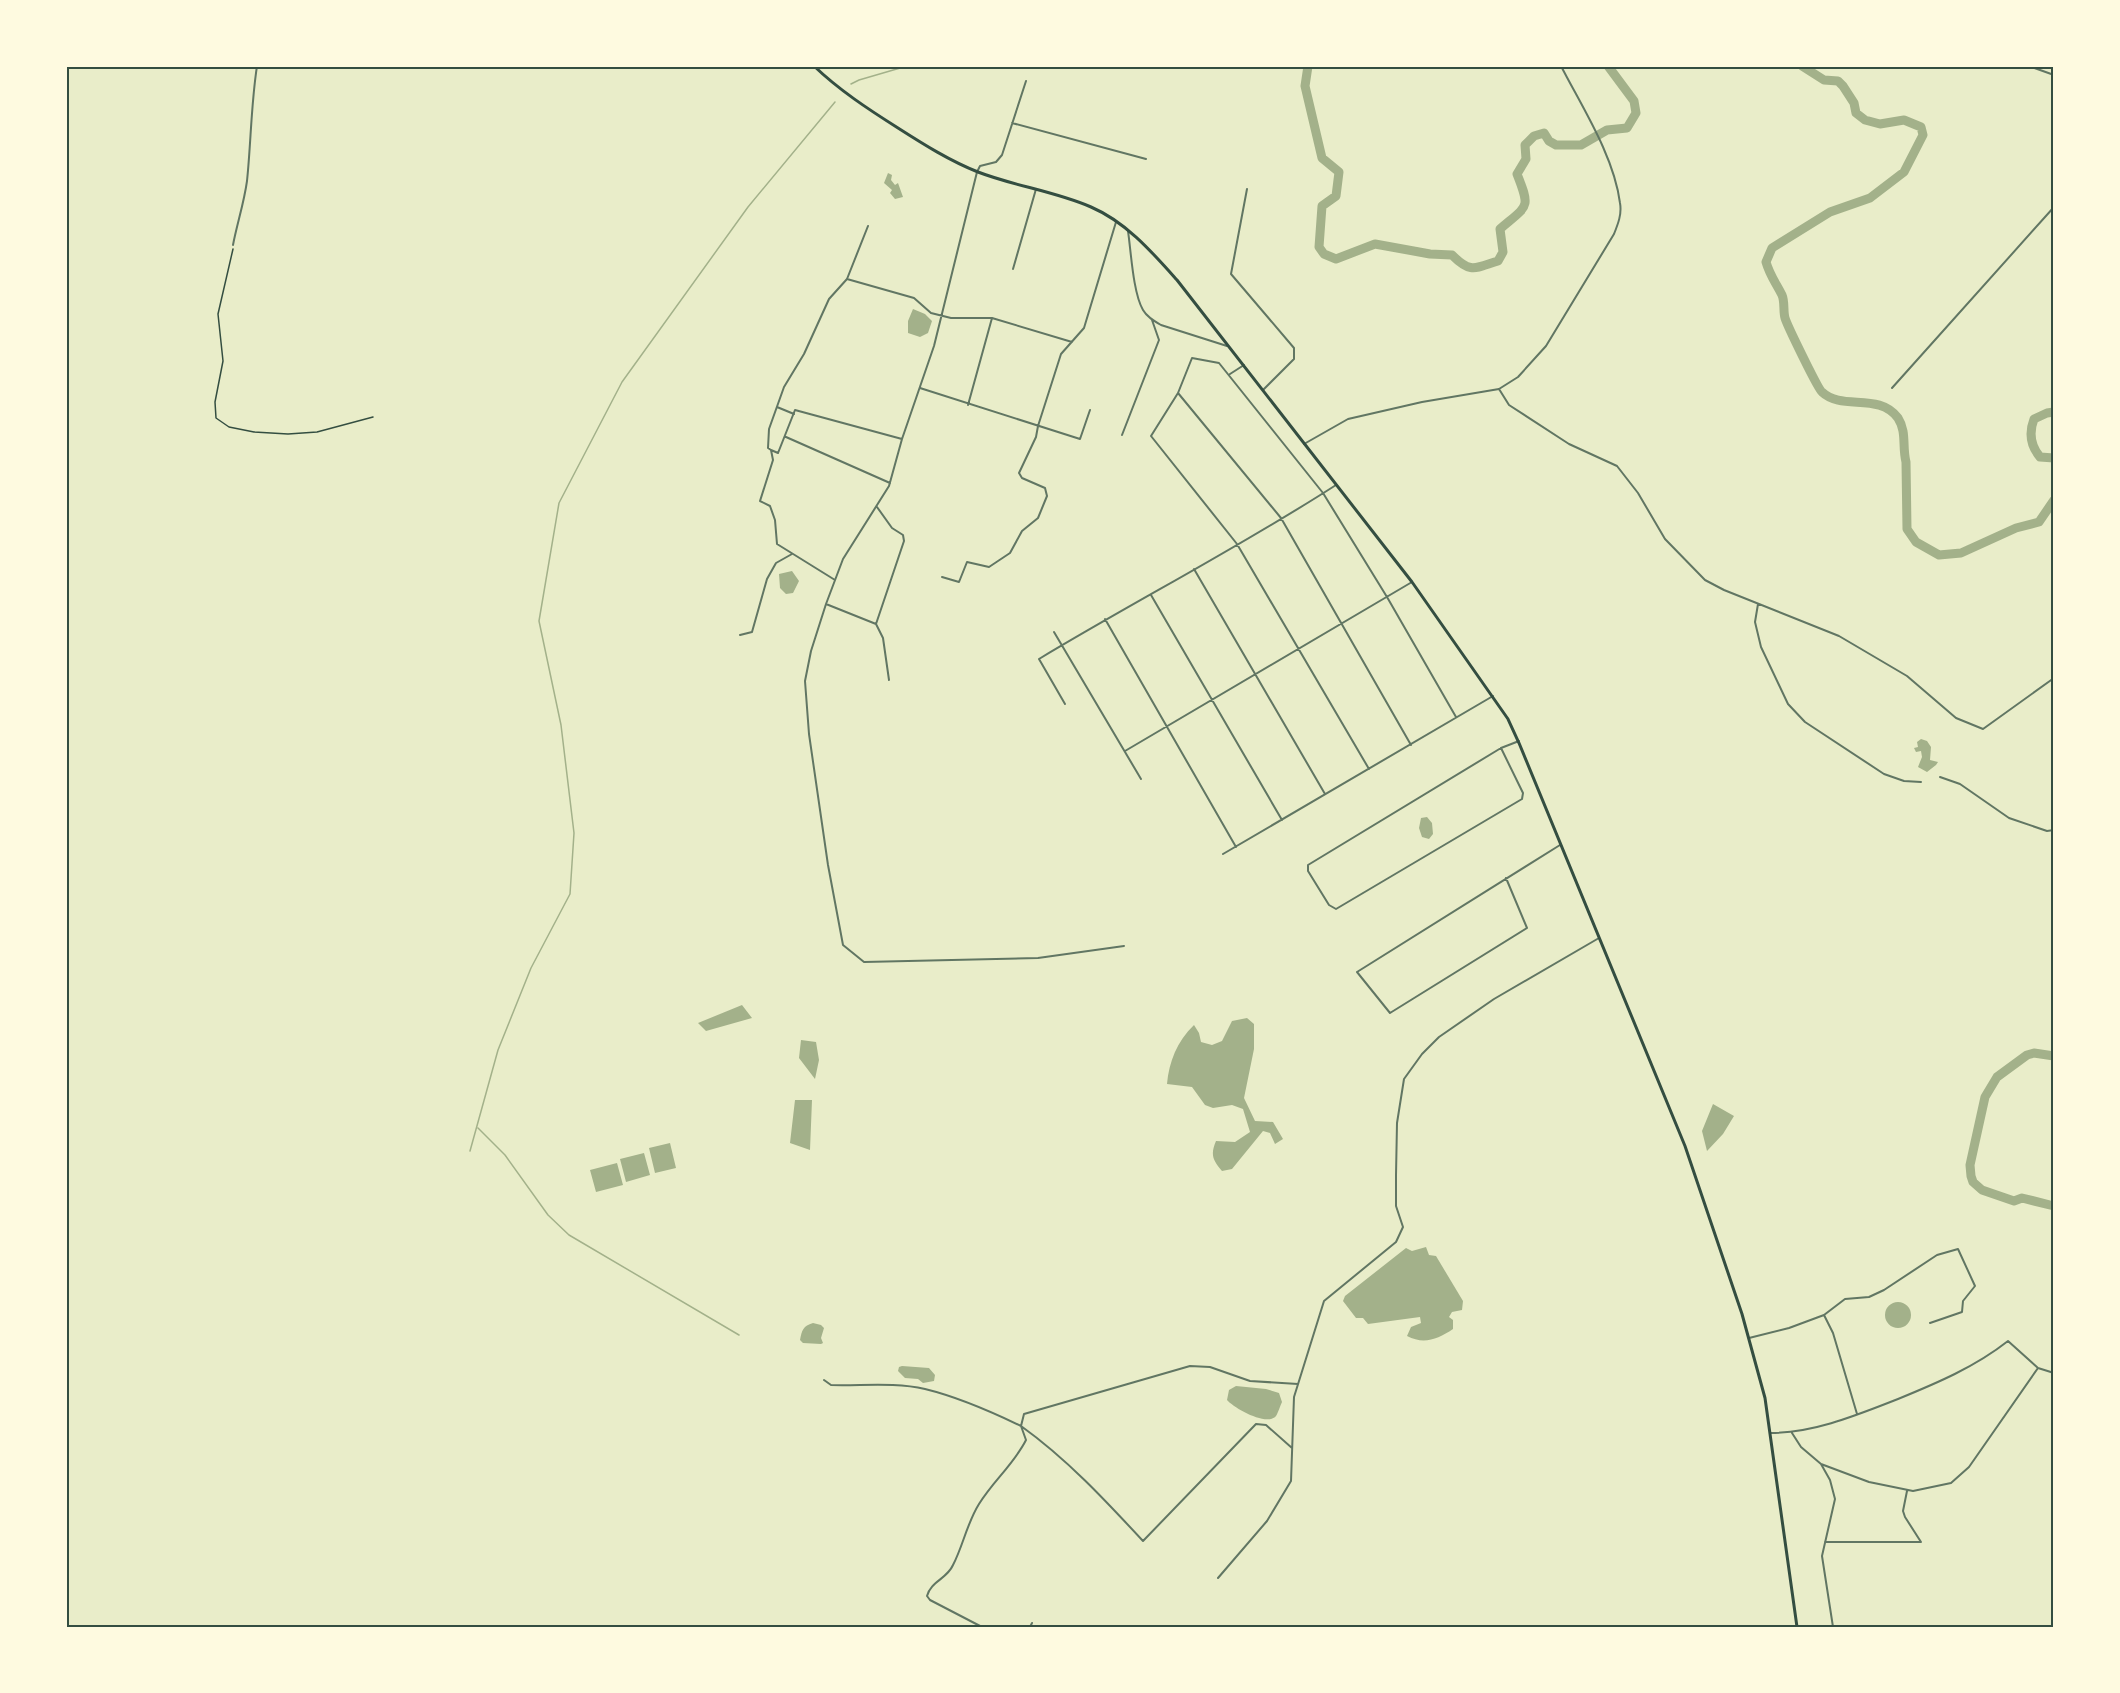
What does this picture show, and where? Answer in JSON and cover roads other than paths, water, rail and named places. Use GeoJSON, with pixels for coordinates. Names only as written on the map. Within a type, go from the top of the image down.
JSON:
{"type":"FeatureCollection","features":[{"type":"Feature","properties":{"kind":"main road"},"geometry":{"type":"LineString","coordinates":[[814,66],[828,80],[859,103],[928,146],[977,172],[1092,207],[1116,222],[1147,247],[1177,280],[1412,582],[1493,696],[1519,741],[1685,1146],[1749,1338],[1765,1398],[1797,1627]]}},
{"type":"Feature","properties":{"kind":"street"},"geometry":{"type":"LineString","coordinates":[[233,245],[246,186],[257,66]]}},
{"type":"Feature","properties":{"kind":"street"},"geometry":{"type":"LineString","coordinates":[[1304,444],[1348,419],[1422,402],[1498,389],[1518,377],[1546,346],[1614,234],[1620,218],[1621,204],[1615,177],[1603,148],[1561,66]]}},
{"type":"Feature","properties":{"kind":"street"},"geometry":{"type":"LineString","coordinates":[[2029,66],[2054,75]]}},
{"type":"Feature","properties":{"kind":"street"},"geometry":{"type":"LineString","coordinates":[[1026,81],[1002,155],[996,162],[980,166],[977,172],[934,346],[902,439],[890,483],[843,559],[826,604],[811,651],[805,681],[809,734],[828,866],[843,945],[864,962],[1038,958],[1124,946]]}},
{"type":"Feature","properties":{"kind":"street"},"geometry":{"type":"LineString","coordinates":[[1012,123],[1146,159]]}},
{"type":"Feature","properties":{"kind":"street"},"geometry":{"type":"LineString","coordinates":[[1013,269],[1036,189]]}},
{"type":"Feature","properties":{"kind":"street"},"geometry":{"type":"LineString","coordinates":[[1247,189],[1231,274],[1294,348],[1294,359],[1263,390]]}},
{"type":"Feature","properties":{"kind":"street"},"geometry":{"type":"LineString","coordinates":[[1892,388],[2054,207]]}},
{"type":"Feature","properties":{"kind":"street"},"geometry":{"type":"LineString","coordinates":[[942,577],[959,582],[967,562],[989,567],[1010,553],[1022,531],[1038,518],[1047,496],[1045,488],[1022,478],[1019,473],[1036,437],[1061,354],[1084,328],[1116,222]]}},
{"type":"Feature","properties":{"kind":"street"},"geometry":{"type":"LineString","coordinates":[[835,580],[777,544],[775,520],[770,506],[760,501],[773,460],[771,450],[768,448],[769,429],[776,407],[829,299],[847,279],[868,226]]}},
{"type":"Feature","properties":{"kind":"street"},"geometry":{"type":"LineString","coordinates":[[1122,435],[1159,340],[1152,320],[1143,310],[1137,296],[1128,231]]}},
{"type":"Feature","properties":{"kind":"street"},"geometry":{"type":"LineString","coordinates":[[847,279],[914,298],[931,313],[941,316],[992,318],[1072,342]]}},
{"type":"Feature","properties":{"kind":"street"},"geometry":{"type":"LineString","coordinates":[[968,405],[992,318]]}},
{"type":"Feature","properties":{"kind":"street"},"geometry":{"type":"LineString","coordinates":[[1152,320],[1227,346]]}},
{"type":"Feature","properties":{"kind":"street"},"geometry":{"type":"LineString","coordinates":[[1369,769],[1237,544],[1151,436],[1178,393],[1192,357],[1219,363],[1230,374],[1323,493],[1387,597],[1456,717]]}},
{"type":"Feature","properties":{"kind":"street"},"geometry":{"type":"LineString","coordinates":[[1230,374],[1244,365]]}},
{"type":"Feature","properties":{"kind":"street"},"geometry":{"type":"LineString","coordinates":[[920,388],[1080,439],[1090,410]]}},
{"type":"Feature","properties":{"kind":"street"},"geometry":{"type":"LineString","coordinates":[[1498,389],[1509,405],[1569,444],[1617,466],[1638,493],[1672,548],[1705,580],[1839,636],[1907,676],[1956,717],[1983,729],[2054,678]]}},
{"type":"Feature","properties":{"kind":"street"},"geometry":{"type":"LineString","coordinates":[[1178,393],[1281,518],[1411,745]]}},
{"type":"Feature","properties":{"kind":"street"},"geometry":{"type":"LineString","coordinates":[[776,407],[794,414]]}},
{"type":"Feature","properties":{"kind":"street"},"geometry":{"type":"LineString","coordinates":[[771,450],[778,453],[795,410],[902,439]]}},
{"type":"Feature","properties":{"kind":"street"},"geometry":{"type":"LineString","coordinates":[[785,437],[890,483]]}},
{"type":"Feature","properties":{"kind":"street"},"geometry":{"type":"LineString","coordinates":[[1065,705],[1039,659],[1336,485]]}},
{"type":"Feature","properties":{"kind":"street"},"geometry":{"type":"LineString","coordinates":[[876,624],[904,540],[903,535],[892,528],[877,507]]}},
{"type":"Feature","properties":{"kind":"street"},"geometry":{"type":"LineString","coordinates":[[740,635],[752,632],[767,579],[776,563],[792,554]]}},
{"type":"Feature","properties":{"kind":"street"},"geometry":{"type":"LineString","coordinates":[[1194,569],[1325,794]]}},
{"type":"Feature","properties":{"kind":"street"},"geometry":{"type":"LineString","coordinates":[[1125,751],[1412,582]]}},
{"type":"Feature","properties":{"kind":"street"},"geometry":{"type":"LineString","coordinates":[[1151,595],[1281,820]]}},
{"type":"Feature","properties":{"kind":"street"},"geometry":{"type":"LineString","coordinates":[[826,604],[876,624],[883,638],[889,680]]}},
{"type":"Feature","properties":{"kind":"street"},"geometry":{"type":"LineString","coordinates":[[1758,604],[1755,622],[1761,647],[1788,704],[1805,722],[1884,774],[1904,781],[1921,782]]}},
{"type":"Feature","properties":{"kind":"street"},"geometry":{"type":"LineString","coordinates":[[1105,619],[1236,847]]}},
{"type":"Feature","properties":{"kind":"street"},"geometry":{"type":"LineString","coordinates":[[1054,632],[1141,779]]}},
{"type":"Feature","properties":{"kind":"street"},"geometry":{"type":"LineString","coordinates":[[1223,854],[1493,696]]}},
{"type":"Feature","properties":{"kind":"street"},"geometry":{"type":"LineString","coordinates":[[1500,748],[1523,793],[1522,799],[1336,909],[1329,905],[1308,871],[1308,866],[1500,748],[1519,741]]}},
{"type":"Feature","properties":{"kind":"street"},"geometry":{"type":"LineString","coordinates":[[1941,777],[1960,784],[2009,818],[2047,831],[2054,830]]}},
{"type":"Feature","properties":{"kind":"street"},"geometry":{"type":"LineString","coordinates":[[1506,878],[1527,928],[1390,1013],[1357,972],[1506,878],[1560,845]]}},
{"type":"Feature","properties":{"kind":"street"},"geometry":{"type":"LineString","coordinates":[[1218,1578],[1267,1521],[1291,1481],[1294,1397],[1324,1301],[1396,1242],[1401,1235],[1403,1227],[1396,1206],[1397,1134],[1404,1079],[1422,1054],[1439,1037],[1494,999],[1599,939]]}},
{"type":"Feature","properties":{"kind":"street"},"geometry":{"type":"LineString","coordinates":[[1749,1338],[1789,1328],[1824,1315],[1845,1299],[1869,1297],[1884,1290],[1937,1255],[1958,1249],[1975,1286],[1962,1301],[1962,1312],[1930,1323]]}},
{"type":"Feature","properties":{"kind":"street"},"geometry":{"type":"LineString","coordinates":[[1824,1315],[1833,1333],[1857,1415]]}},
{"type":"Feature","properties":{"kind":"street"},"geometry":{"type":"LineString","coordinates":[[1770,1433],[1792,1433],[1857,1415],[1944,1380],[1990,1356],[2008,1341],[2038,1368],[2054,1373]]}},
{"type":"Feature","properties":{"kind":"street"},"geometry":{"type":"LineString","coordinates":[[982,1627],[930,1600],[927,1596],[933,1584],[942,1579],[953,1567],[978,1506],[1026,1440],[1021,1426],[1024,1414],[1190,1366],[1210,1367],[1250,1382],[1298,1384]]}},
{"type":"Feature","properties":{"kind":"street"},"geometry":{"type":"LineString","coordinates":[[1792,1433],[1801,1447],[1821,1464],[1869,1482],[1913,1491],[1951,1483],[1970,1467],[2038,1368]]}},
{"type":"Feature","properties":{"kind":"street"},"geometry":{"type":"LineString","coordinates":[[825,1380],[831,1385],[923,1389],[960,1400],[1021,1426],[1044,1442],[1097,1491],[1143,1541],[1256,1424],[1266,1425],[1293,1449]]}},
{"type":"Feature","properties":{"kind":"street"},"geometry":{"type":"LineString","coordinates":[[1821,1464],[1830,1480],[1835,1499],[1822,1556],[1833,1627]]}},
{"type":"Feature","properties":{"kind":"street"},"geometry":{"type":"LineString","coordinates":[[1825,1542],[1921,1542],[1903,1511],[1907,1490]]}},
{"type":"Feature","properties":{"kind":"street"},"geometry":{"type":"LineString","coordinates":[[1030,1627],[1032,1623]]}},
{"type":"Feature","properties":{"kind":"waterway"},"geometry":{"type":"LineString","coordinates":[[851,84],[907,66]]}},
{"type":"Feature","properties":{"kind":"waterway"},"geometry":{"type":"LineString","coordinates":[[1308,66],[1305,86],[1322,158],[1339,172],[1336,196],[1322,206],[1319,247],[1324,254],[1336,259],[1375,244],[1430,254],[1452,255],[1464,265],[1474,268],[1498,261],[1503,252],[1500,229],[1524,206],[1524,194],[1517,174],[1526,159],[1525,145],[1534,136],[1544,133],[1549,141],[1556,145],[1581,145],[1607,130],[1627,128],[1636,113],[1634,101],[1608,66]]}},
{"type":"Feature","properties":{"kind":"waterway"},"geometry":{"type":"LineString","coordinates":[[1802,66],[1824,80],[1838,81],[1854,103],[1856,113],[1865,120],[1880,124],[1904,120],[1921,127],[1923,135],[1904,172],[1870,198],[1830,212],[1772,248],[1766,262],[1782,295],[1787,323],[1819,388],[1830,398],[1871,403],[1890,410],[1898,418],[1901,423],[1906,462],[1907,529],[1916,542],[1939,555],[1961,553],[2016,528],[2039,522],[2054,500]]}},
{"type":"Feature","properties":{"kind":"waterway"},"geometry":{"type":"LineString","coordinates":[[470,1151],[498,1050],[531,968],[570,894],[574,833],[561,725],[539,621],[559,503],[622,382],[748,207],[835,102]]}},
{"type":"Feature","properties":{"kind":"waterway"},"geometry":{"type":"LineString","coordinates":[[2054,412],[2034,419],[2031,429],[2032,443],[2040,457],[2054,458]]}},
{"type":"Feature","properties":{"kind":"waterway"},"geometry":{"type":"LineString","coordinates":[[2054,1056],[2034,1053],[2027,1055],[1997,1077],[1985,1097],[1970,1165],[1973,1182],[1982,1190],[2014,1201],[2022,1198],[2054,1206]]}},
{"type":"Feature","properties":{"kind":"waterway"},"geometry":{"type":"LineString","coordinates":[[478,1128],[505,1155],[548,1215],[569,1235],[739,1335]]}}]}
